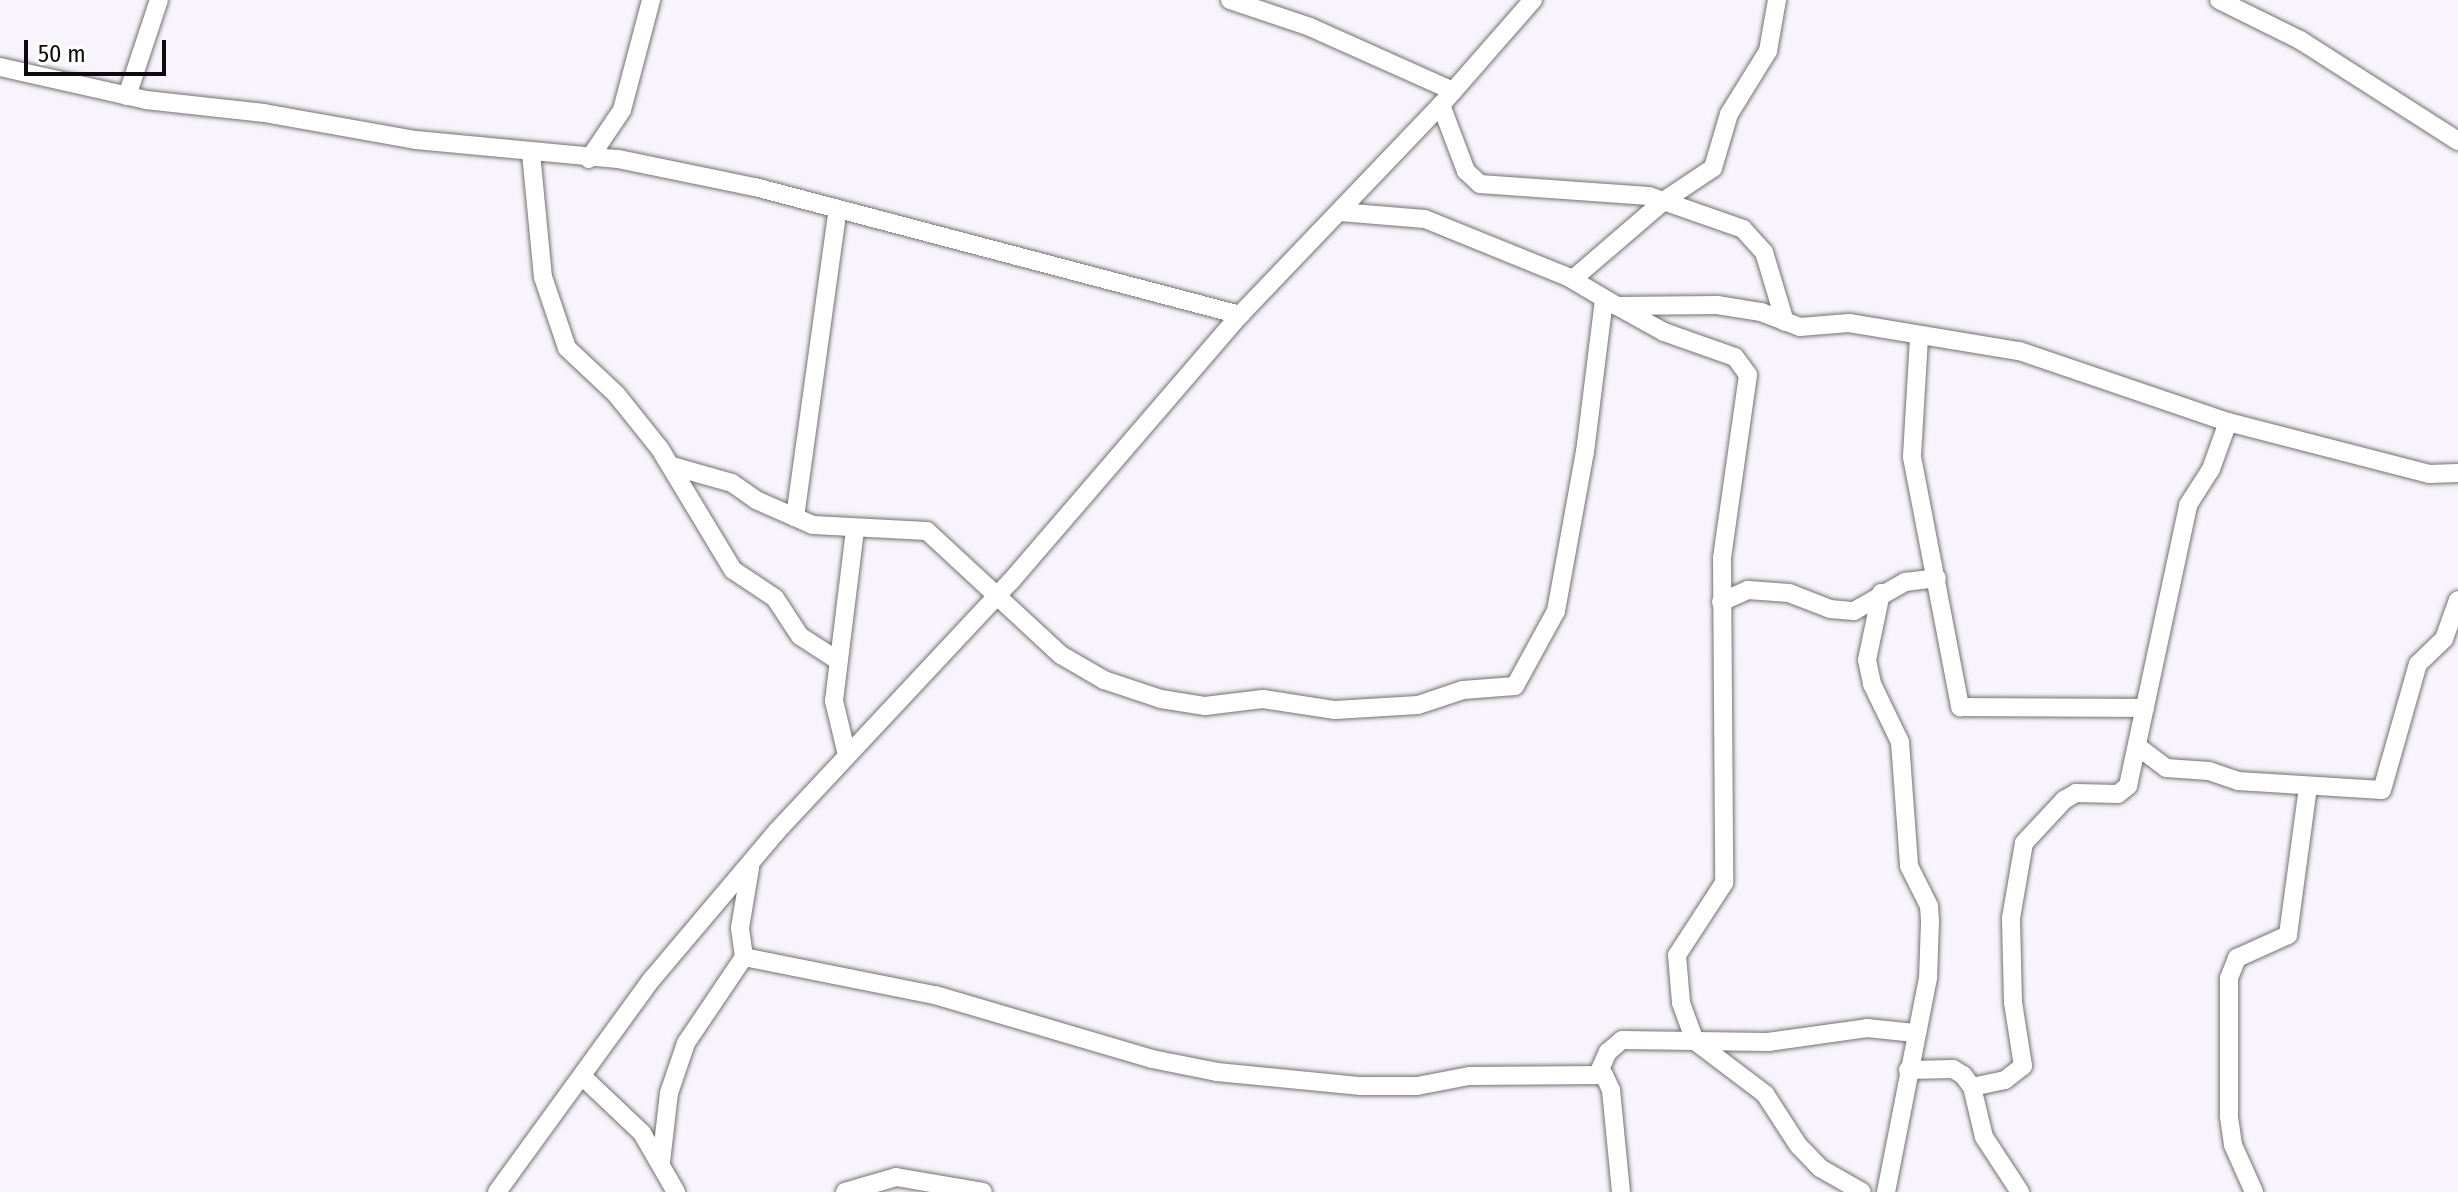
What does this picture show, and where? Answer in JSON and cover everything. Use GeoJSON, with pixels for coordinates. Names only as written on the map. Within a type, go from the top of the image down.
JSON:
{"type":"FeatureCollection","features":[{"type":"Feature","properties":{"kind":"street"},"geometry":{"type":"LineString","coordinates":[[127,96],[159,0]]}},
{"type":"Feature","properties":{"kind":"street"},"geometry":{"type":"LineString","coordinates":[[589,159],[622,110],[651,0]]}},
{"type":"Feature","properties":{"kind":"street"},"geometry":{"type":"LineString","coordinates":[[1230,0],[1310,27],[1447,98],[1466,171],[1480,184],[1665,200],[1756,238],[1785,322]]}},
{"type":"Feature","properties":{"kind":"street"},"geometry":{"type":"LineString","coordinates":[[497,1192],[652,979],[752,862],[1153,422],[1240,315],[1447,98],[1533,0]]}},
{"type":"Feature","properties":{"kind":"street"},"geometry":{"type":"LineString","coordinates":[[1573,279],[1665,200],[1713,168],[1729,114],[1768,51],[1777,0]]}},
{"type":"Feature","properties":{"kind":"street"},"geometry":{"type":"LineString","coordinates":[[2219,0],[2300,40],[2458,141]]}},
{"type":"Feature","properties":{"kind":"street"},"geometry":{"type":"LineString","coordinates":[[0,67],[127,96],[531,153],[618,159],[838,209],[1240,315]]}},
{"type":"Feature","properties":{"kind":"street"},"geometry":{"type":"LineString","coordinates":[[531,153],[543,277],[567,348],[616,394],[672,466],[691,506],[733,570],[775,598],[800,636],[837,660]]}},
{"type":"Feature","properties":{"kind":"street"},"geometry":{"type":"LineString","coordinates":[[795,517],[838,209]]}},
{"type":"Feature","properties":{"kind":"street"},"geometry":{"type":"LineString","coordinates":[[1340,212],[1425,219],[1573,279],[1664,332],[1735,357],[1746,367],[1722,558],[1724,883],[1677,955],[1681,1003],[1695,1041],[1765,1094],[1798,1145],[1820,1168],[1862,1192]]}},
{"type":"Feature","properties":{"kind":"street"},"geometry":{"type":"LineString","coordinates":[[672,466],[732,483],[813,525],[927,531],[1041,639],[1090,673],[1193,705],[1263,699],[1335,710],[1418,705],[1471,689],[1515,686],[1524,677],[1562,593],[1611,303]]}},
{"type":"Feature","properties":{"kind":"street"},"geometry":{"type":"LineString","coordinates":[[1611,303],[1717,305],[1800,327],[1849,323],[1919,338],[2019,351],[2228,422],[2429,474],[2458,473]]}},
{"type":"Feature","properties":{"kind":"street"},"geometry":{"type":"LineString","coordinates":[[1919,338],[1912,457],[1963,709],[2145,708]]}},
{"type":"Feature","properties":{"kind":"street"},"geometry":{"type":"LineString","coordinates":[[1972,1087],[2005,1080],[2024,1062],[2013,1002],[2011,918],[2024,843],[2076,793],[2126,790],[2188,505],[2211,469],[2228,422]]}},
{"type":"Feature","properties":{"kind":"street"},"geometry":{"type":"LineString","coordinates":[[847,755],[835,722],[837,660],[855,529]]}},
{"type":"Feature","properties":{"kind":"street"},"geometry":{"type":"LineString","coordinates":[[1721,602],[1748,590],[1789,593],[1830,609],[1854,611],[1881,593],[1937,578]]}},
{"type":"Feature","properties":{"kind":"street"},"geometry":{"type":"LineString","coordinates":[[1881,593],[1867,660],[1872,684],[1900,742],[1909,866],[1929,906],[1928,978],[1886,1192]]}},
{"type":"Feature","properties":{"kind":"street"},"geometry":{"type":"LineString","coordinates":[[2137,746],[2166,768],[2271,787],[2382,790],[2418,664],[2444,639],[2458,600]]}},
{"type":"Feature","properties":{"kind":"street"},"geometry":{"type":"LineString","coordinates":[[2254,1192],[2233,1145],[2229,1117],[2229,978],[2237,958],[2288,935],[2308,788]]}},
{"type":"Feature","properties":{"kind":"street"},"geometry":{"type":"LineString","coordinates":[[661,1162],[669,1093],[686,1043],[744,957],[740,928],[752,862]]}},
{"type":"Feature","properties":{"kind":"street"},"geometry":{"type":"LineString","coordinates":[[744,957],[935,995],[1152,1059],[1217,1072],[1375,1086],[1417,1086],[1469,1076],[1598,1074],[1609,1081],[1611,1090],[1621,1192]]}},
{"type":"Feature","properties":{"kind":"street"},"geometry":{"type":"LineString","coordinates":[[1598,1074],[1608,1052],[1622,1040],[1794,1041],[1867,1028],[1915,1033]]}},
{"type":"Feature","properties":{"kind":"street"},"geometry":{"type":"LineString","coordinates":[[1908,1070],[1953,1069],[1972,1087],[1984,1137],[2020,1192]]}},
{"type":"Feature","properties":{"kind":"street"},"geometry":{"type":"LineString","coordinates":[[583,1077],[642,1133],[676,1192]]}},
{"type":"Feature","properties":{"kind":"street"},"geometry":{"type":"LineString","coordinates":[[845,1192],[896,1177],[983,1192]]}}]}
